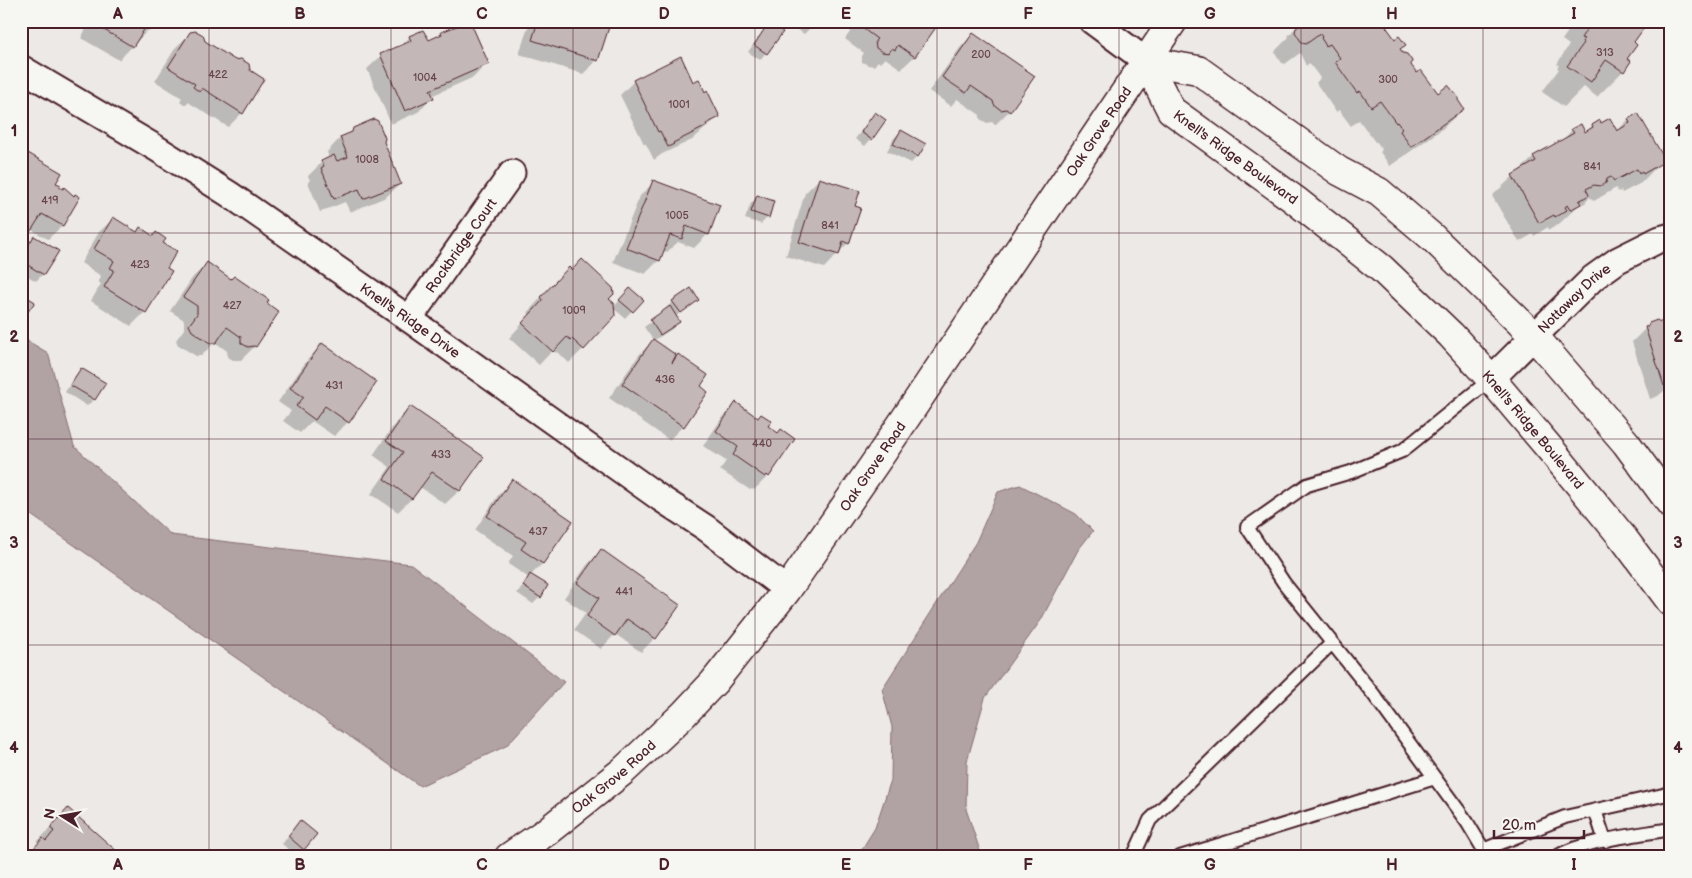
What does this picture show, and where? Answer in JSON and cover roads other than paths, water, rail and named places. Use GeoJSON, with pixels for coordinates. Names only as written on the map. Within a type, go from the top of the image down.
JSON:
{"type":"FeatureCollection","features":[{"type":"Feature","properties":{"kind":"street"},"geometry":{"type":"LineString","coordinates":[[1092,21],[1146,61],[1198,70],[1339,171],[1379,192],[1433,238],[1534,336],[1626,444],[1671,504]]}},
{"type":"Feature","properties":{"kind":"street","name":"Oak Grove Road"},"geometry":{"type":"LineString","coordinates":[[509,857],[546,832],[623,771],[683,715],[714,682],[787,590],[882,453],[1173,21]]}},
{"type":"Feature","properties":{"kind":"street","name":"Knell's Ridge Boulevard"},"geometry":{"type":"LineString","coordinates":[[1146,61],[1171,110],[1295,200],[1382,269],[1451,335],[1491,379],[1624,539],[1671,602]]}},
{"type":"Feature","properties":{"kind":"street","name":"Knell's Ridge Drive"},"geometry":{"type":"LineString","coordinates":[[21,68],[156,148],[229,194],[409,319],[660,498],[706,528],[787,590]]}},
{"type":"Feature","properties":{"kind":"street","name":"Rockbridge Court"},"geometry":{"type":"LineString","coordinates":[[409,319],[512,172]]}},
{"type":"Feature","properties":{"kind":"street","name":"Nottaway Drive"},"geometry":{"type":"LineString","coordinates":[[1491,379],[1593,278],[1618,260],[1660,239],[1671,236]]}},
{"type":"Feature","properties":{"kind":"lane"},"geometry":{"type":"LineString","coordinates":[[1491,379],[1402,451],[1351,472],[1307,485],[1247,527],[1284,583],[1374,695],[1467,822],[1486,853],[1565,817],[1671,792]]}},
{"type":"Feature","properties":{"kind":"lane"},"geometry":{"type":"LineString","coordinates":[[1133,857],[1150,820],[1332,643]]}},
{"type":"Feature","properties":{"kind":"lane"},"geometry":{"type":"LineString","coordinates":[[1180,857],[1435,778]]}},
{"type":"Feature","properties":{"kind":"lane"},"geometry":{"type":"LineString","coordinates":[[1595,810],[1605,842]]}},
{"type":"Feature","properties":{"kind":"lane"},"geometry":{"type":"LineString","coordinates":[[1556,857],[1567,850],[1671,829]]}}]}
